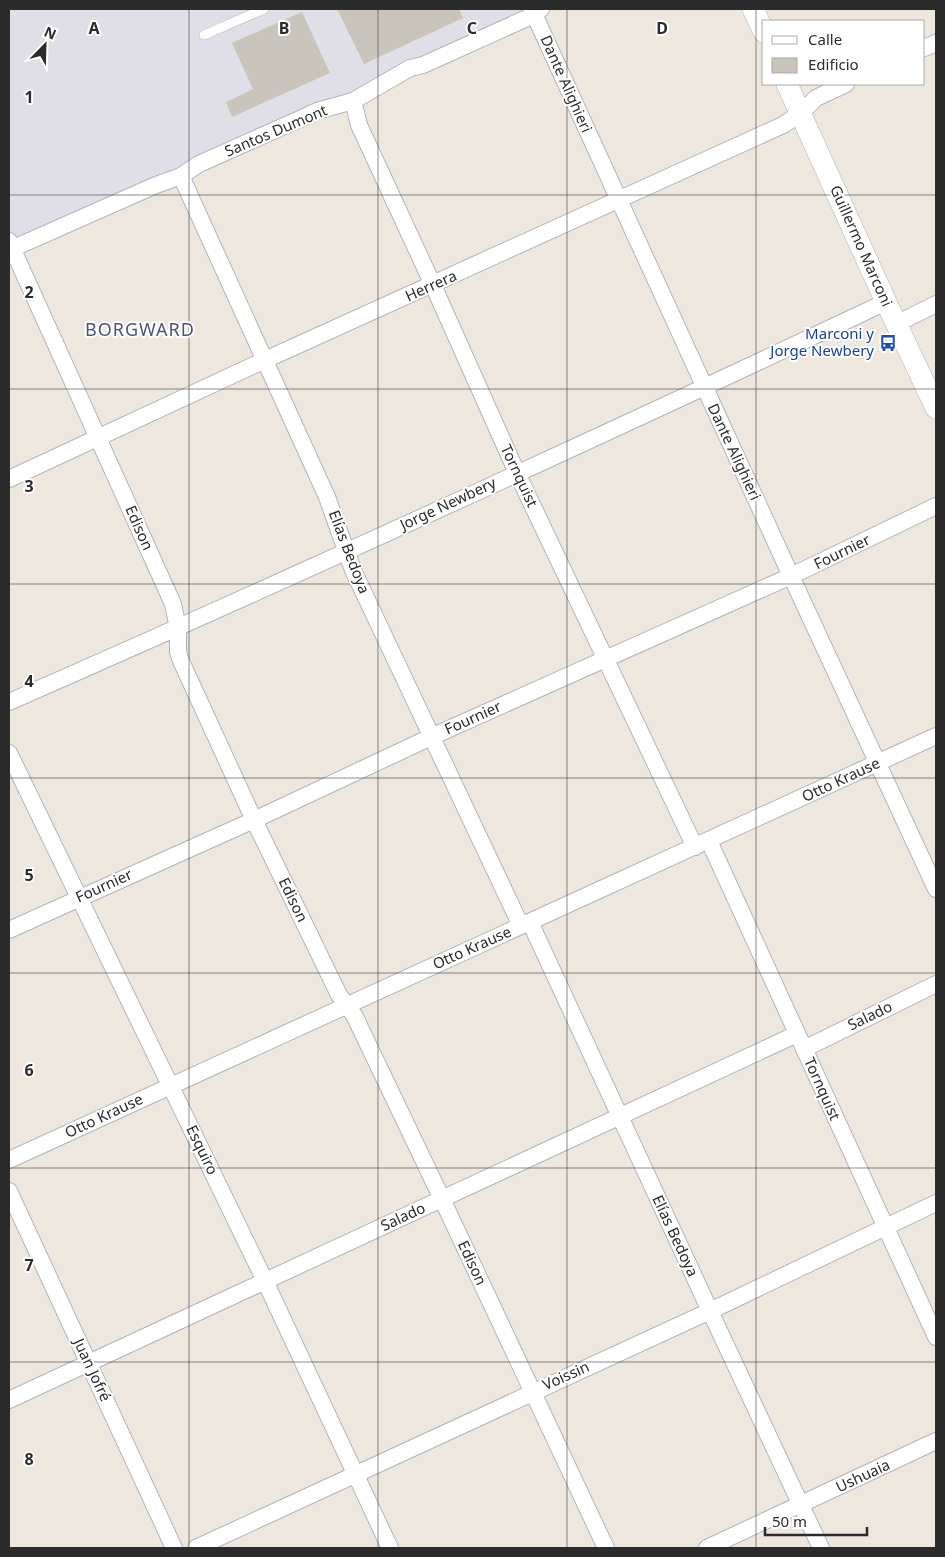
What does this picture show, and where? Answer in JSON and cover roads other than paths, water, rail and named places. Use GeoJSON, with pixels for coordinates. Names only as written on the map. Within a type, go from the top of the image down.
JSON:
{"type":"FeatureCollection","features":[{"type":"Feature","properties":{"kind":"street"},"geometry":{"type":"LineString","coordinates":[[753,9],[762,28]]}},
{"type":"Feature","properties":{"kind":"street","name":"Santos Dumont"},"geometry":{"type":"LineString","coordinates":[[10,246],[181,176],[199,164],[302,118],[353,101],[410,68],[423,65],[538,11]]}},
{"type":"Feature","properties":{"kind":"street","name":"Dante Alighieri"},"geometry":{"type":"LineString","coordinates":[[538,11],[619,201],[936,889]]}},
{"type":"Feature","properties":{"kind":"street","name":"Guillermo Marconi"},"geometry":{"type":"LineString","coordinates":[[787,85],[936,408]]}},
{"type":"Feature","properties":{"kind":"street","name":"Herrera"},"geometry":{"type":"LineString","coordinates":[[9,479],[265,360],[783,126],[801,113],[816,98],[844,85]]}},
{"type":"Feature","properties":{"kind":"street","name":"Tornquist"},"geometry":{"type":"LineString","coordinates":[[353,101],[359,126],[434,285],[517,473],[606,660],[702,844],[797,1034],[936,1337]]}},
{"type":"Feature","properties":{"kind":"street","name":"Elías Bedoya"},"geometry":{"type":"LineString","coordinates":[[181,176],[328,497],[354,570],[431,737],[620,1117],[822,1548]]}},
{"type":"Feature","properties":{"kind":"street","name":"Edison"},"geometry":{"type":"LineString","coordinates":[[10,246],[173,604],[178,628],[178,652],[254,820],[339,994],[354,1015],[606,1548]]}},
{"type":"Feature","properties":{"kind":"street","name":"Jorge Newbery"},"geometry":{"type":"LineString","coordinates":[[9,702],[178,628],[704,388],[886,302]]}},
{"type":"Feature","properties":{"kind":"street"},"geometry":{"type":"LineString","coordinates":[[896,324],[936,304]]}},
{"type":"Feature","properties":{"kind":"street","name":"Fournier"},"geometry":{"type":"LineString","coordinates":[[9,930],[254,820],[431,737],[791,576],[936,506]]}},
{"type":"Feature","properties":{"kind":"street","name":"Otto Krause"},"geometry":{"type":"LineString","coordinates":[[9,1160],[936,736]]}},
{"type":"Feature","properties":{"kind":"street","name":"Esquiro"},"geometry":{"type":"LineString","coordinates":[[9,753],[265,1281],[390,1548]]}},
{"type":"Feature","properties":{"kind":"street","name":"Salado"},"geometry":{"type":"LineString","coordinates":[[804,1049],[936,984]]}},
{"type":"Feature","properties":{"kind":"street","name":"Salado"},"geometry":{"type":"LineString","coordinates":[[9,1400],[797,1034]]}},
{"type":"Feature","properties":{"kind":"street","name":"Juan Jofré"},"geometry":{"type":"LineString","coordinates":[[9,1191],[174,1548]]}},
{"type":"Feature","properties":{"kind":"street","name":"Voissin"},"geometry":{"type":"LineString","coordinates":[[196,1548],[710,1311],[936,1204]]}},
{"type":"Feature","properties":{"kind":"street","name":"Ushuaia"},"geometry":{"type":"LineString","coordinates":[[707,1548],[936,1441]]}},
{"type":"Feature","properties":{"kind":"lane"},"geometry":{"type":"LineString","coordinates":[[204,35],[264,9]]}},
{"type":"Feature","properties":{"kind":"place","name":"Marconi y Jorge Newbery"},"geometry":{"type":"Point","coordinates":[888,343]}},
{"type":"Feature","properties":{"kind":"district","name":"BORGWARD"},"geometry":{"type":"Point","coordinates":[140,330]}}]}
